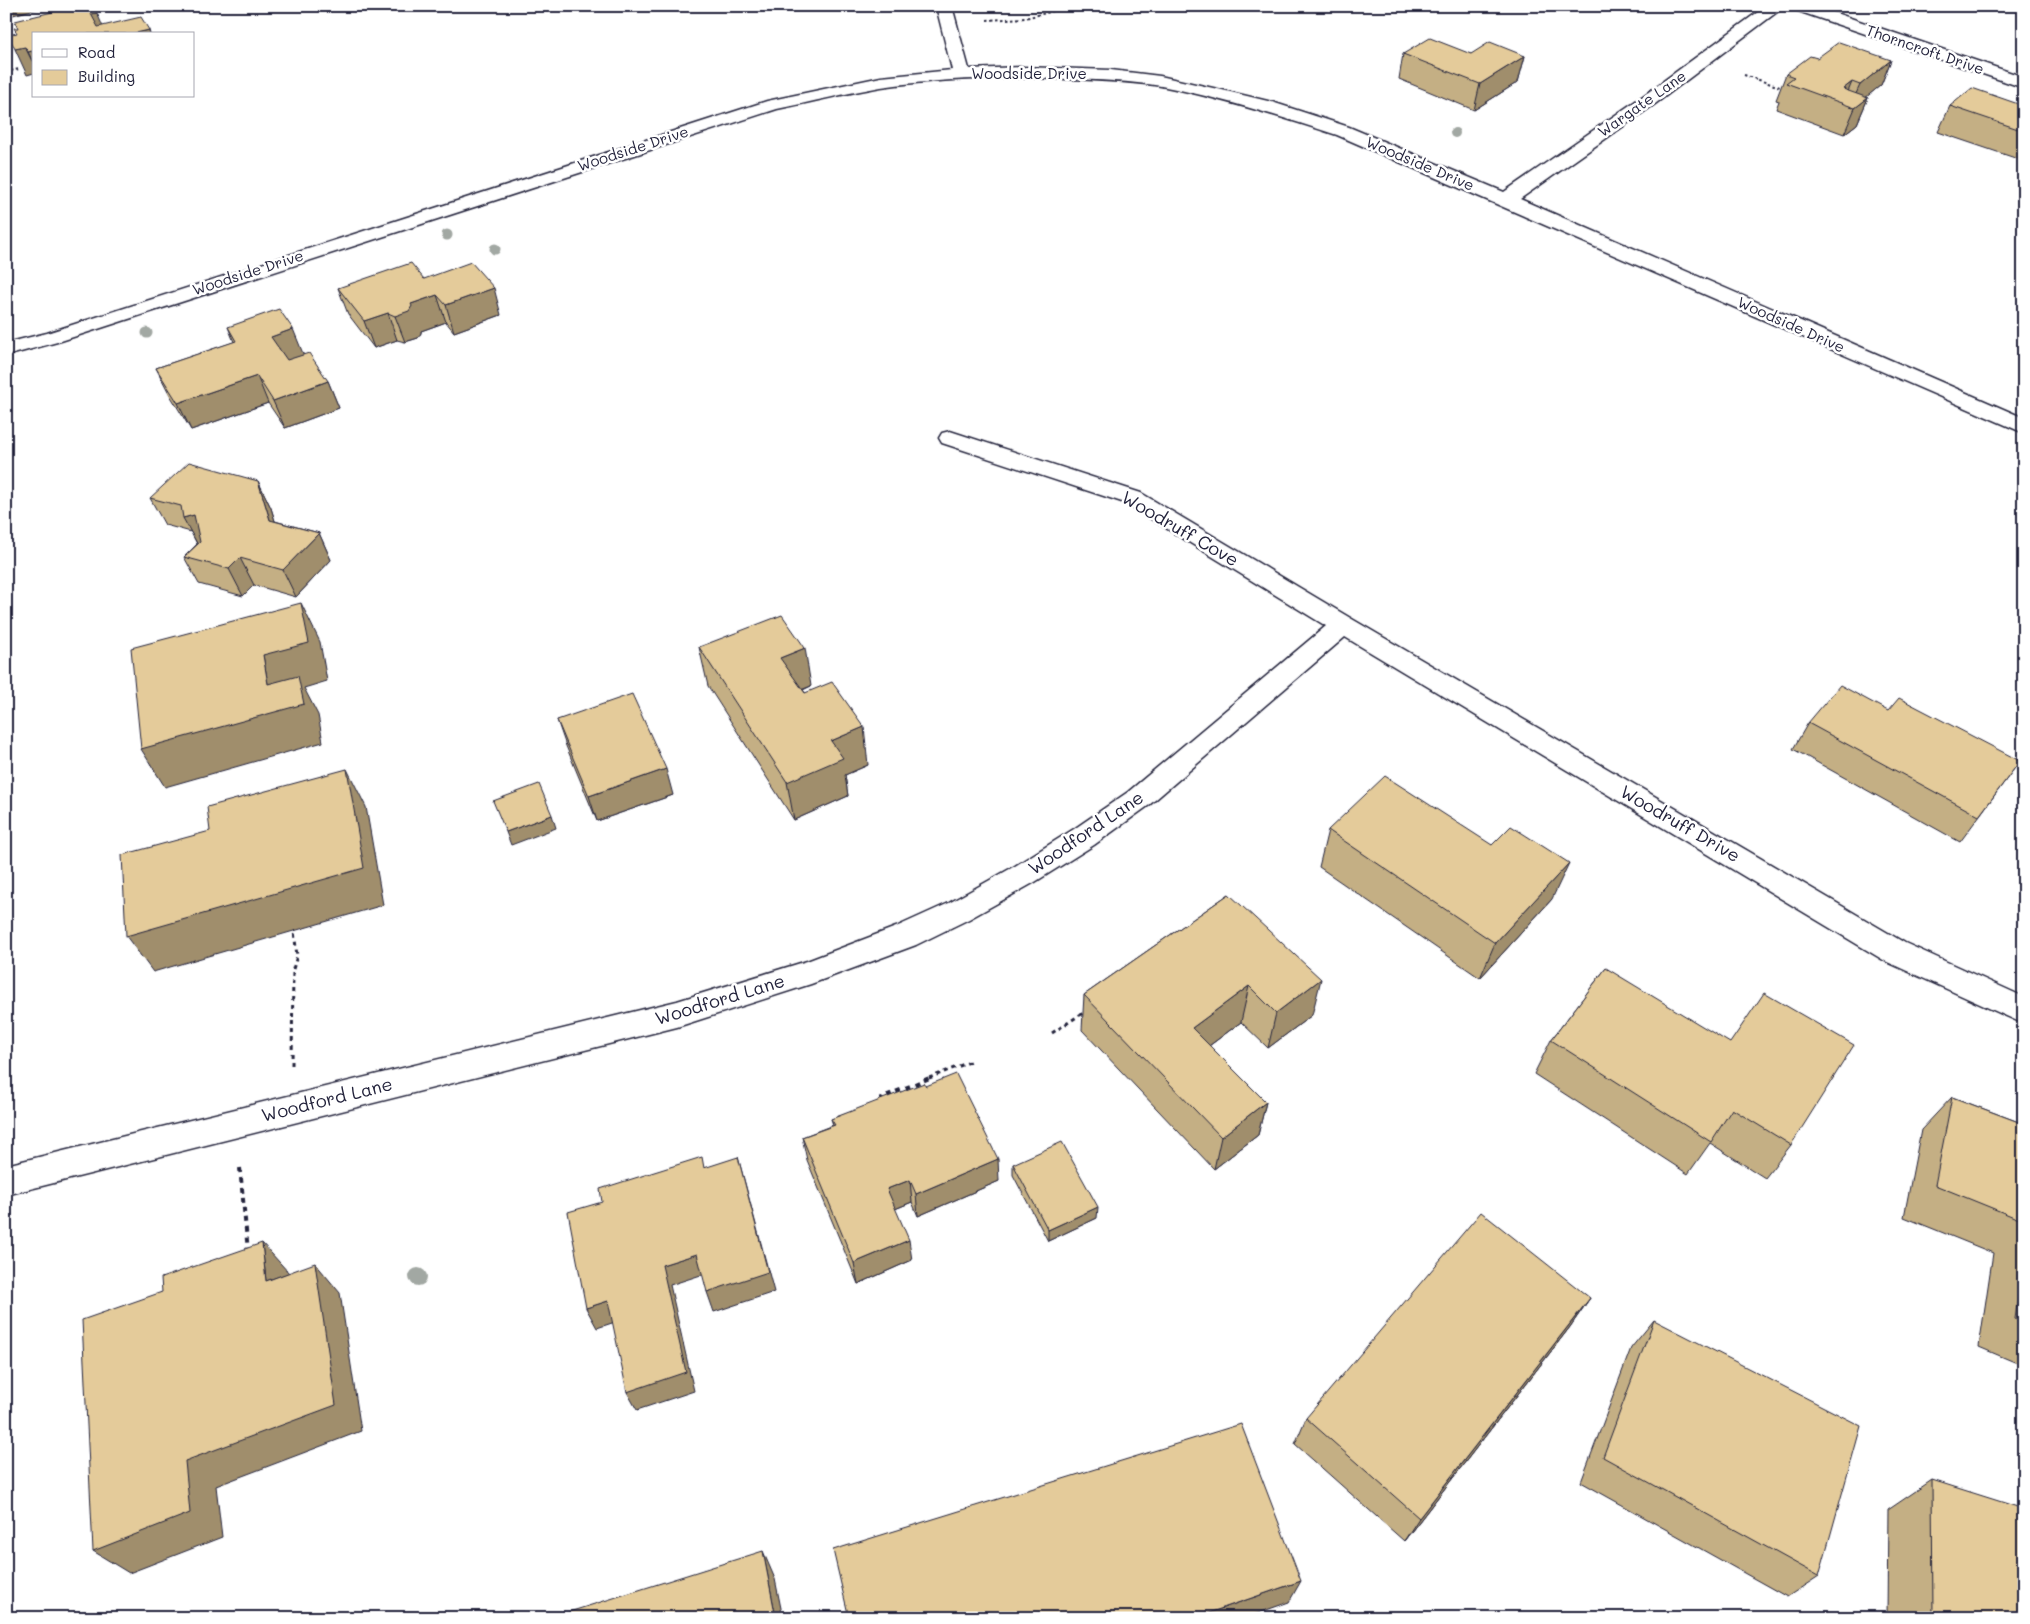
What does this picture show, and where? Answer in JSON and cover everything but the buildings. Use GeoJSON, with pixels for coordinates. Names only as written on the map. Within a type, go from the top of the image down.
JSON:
{"type":"FeatureCollection","features":[{"type":"Feature","properties":{"kind":"street","name":"Wargate Lane"},"geometry":{"type":"LineString","coordinates":[[1506,200],[1777,6]]}},
{"type":"Feature","properties":{"kind":"street","name":"Thorncroft Drive"},"geometry":{"type":"LineString","coordinates":[[1798,6],[2024,83]]}},
{"type":"Feature","properties":{"kind":"street"},"geometry":{"type":"LineString","coordinates":[[946,14],[962,74]]}},
{"type":"Feature","properties":{"kind":"street","name":"Woodside Drive"},"geometry":{"type":"LineString","coordinates":[[6,350],[54,337],[773,104],[850,87],[962,74],[1056,72],[1112,74],[1160,81],[1222,95],[1266,106],[1343,131],[2024,426]]}},
{"type":"Feature","properties":{"kind":"street","name":"Woodruff Cove"},"geometry":{"type":"LineString","coordinates":[[950,438],[1133,498],[1343,625]]}},
{"type":"Feature","properties":{"kind":"street","name":"Woodruff Drive"},"geometry":{"type":"LineString","coordinates":[[1343,625],[1895,952],[2024,1011]]}},
{"type":"Feature","properties":{"kind":"street","name":"Woodford Lane"},"geometry":{"type":"LineString","coordinates":[[6,1180],[677,1014],[811,972],[906,936],[959,911],[1025,874],[1084,837],[1138,799],[1343,625]]}},
{"type":"Feature","properties":{"kind":"path"},"geometry":{"type":"LineString","coordinates":[[946,14],[1026,18],[1062,9]]}},
{"type":"Feature","properties":{"kind":"path"},"geometry":{"type":"LineString","coordinates":[[6,72],[19,69]]}},
{"type":"Feature","properties":{"kind":"path"},"geometry":{"type":"LineString","coordinates":[[292,1109],[293,969],[297,956],[294,931]]}},
{"type":"Feature","properties":{"kind":"path"},"geometry":{"type":"LineString","coordinates":[[1052,1033],[1092,1007]]}},
{"type":"Feature","properties":{"kind":"path"},"geometry":{"type":"LineString","coordinates":[[878,1103],[883,1097],[972,1061]]}},
{"type":"Feature","properties":{"kind":"path"},"geometry":{"type":"LineString","coordinates":[[235,1123],[248,1258]]}}]}
